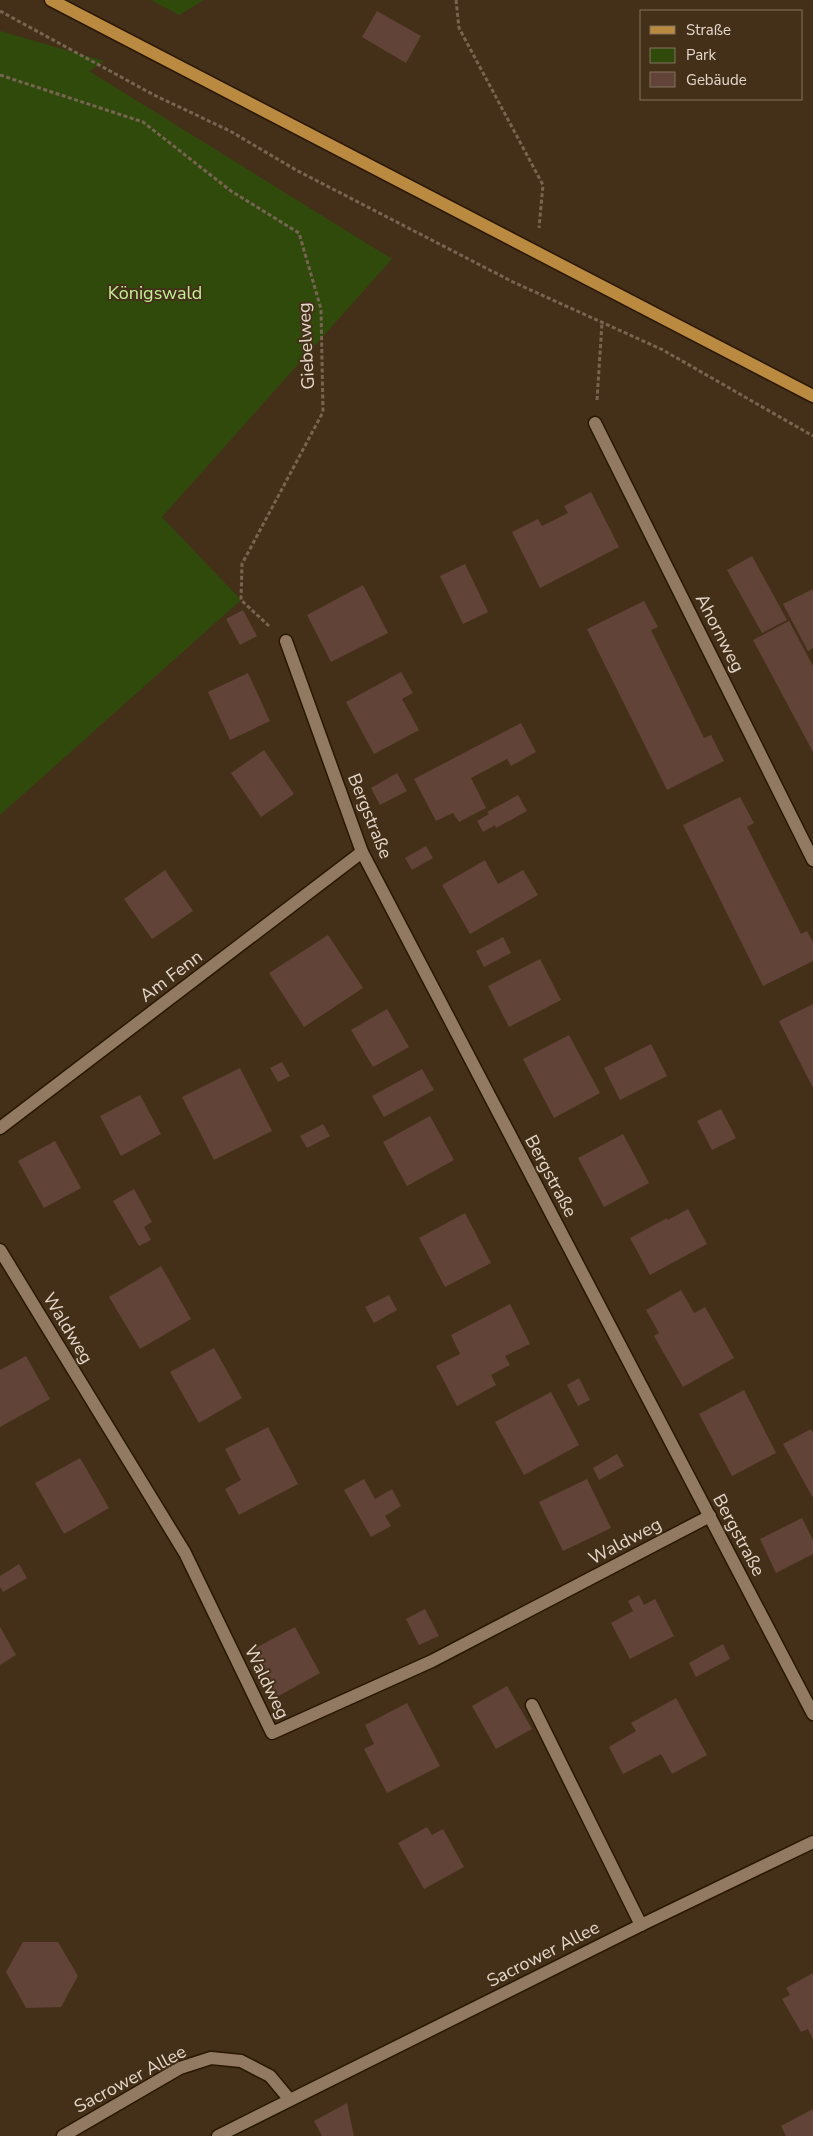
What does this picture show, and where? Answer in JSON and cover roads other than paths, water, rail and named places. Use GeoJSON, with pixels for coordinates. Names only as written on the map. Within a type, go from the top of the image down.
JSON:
{"type":"FeatureCollection","features":[{"type":"Feature","properties":{"kind":"main road"},"geometry":{"type":"LineString","coordinates":[[51,0],[813,396]]}},
{"type":"Feature","properties":{"kind":"street","name":"Ahornweg"},"geometry":{"type":"LineString","coordinates":[[595,423],[808,837],[813,860]]}},
{"type":"Feature","properties":{"kind":"street","name":"Bergstraße"},"geometry":{"type":"LineString","coordinates":[[286,641],[362,852],[813,1714]]}},
{"type":"Feature","properties":{"kind":"street","name":"Am Fenn"},"geometry":{"type":"LineString","coordinates":[[0,1128],[362,852]]}},
{"type":"Feature","properties":{"kind":"street","name":"Waldweg"},"geometry":{"type":"LineString","coordinates":[[0,1250],[184,1553],[272,1733],[432,1661],[710,1516]]}},
{"type":"Feature","properties":{"kind":"street"},"geometry":{"type":"LineString","coordinates":[[532,1704],[641,1925]]}},
{"type":"Feature","properties":{"kind":"street","name":"Sacrower Allee"},"geometry":{"type":"LineString","coordinates":[[218,2136],[641,1925],[813,1842]]}},
{"type":"Feature","properties":{"kind":"street","name":"Sacrower Allee"},"geometry":{"type":"LineString","coordinates":[[63,2136],[180,2068],[211,2058],[241,2060],[270,2076],[290,2100]]}},
{"type":"Feature","properties":{"kind":"park label","name":"Königswald"},"geometry":{"type":"Point","coordinates":[155,293]}}]}
